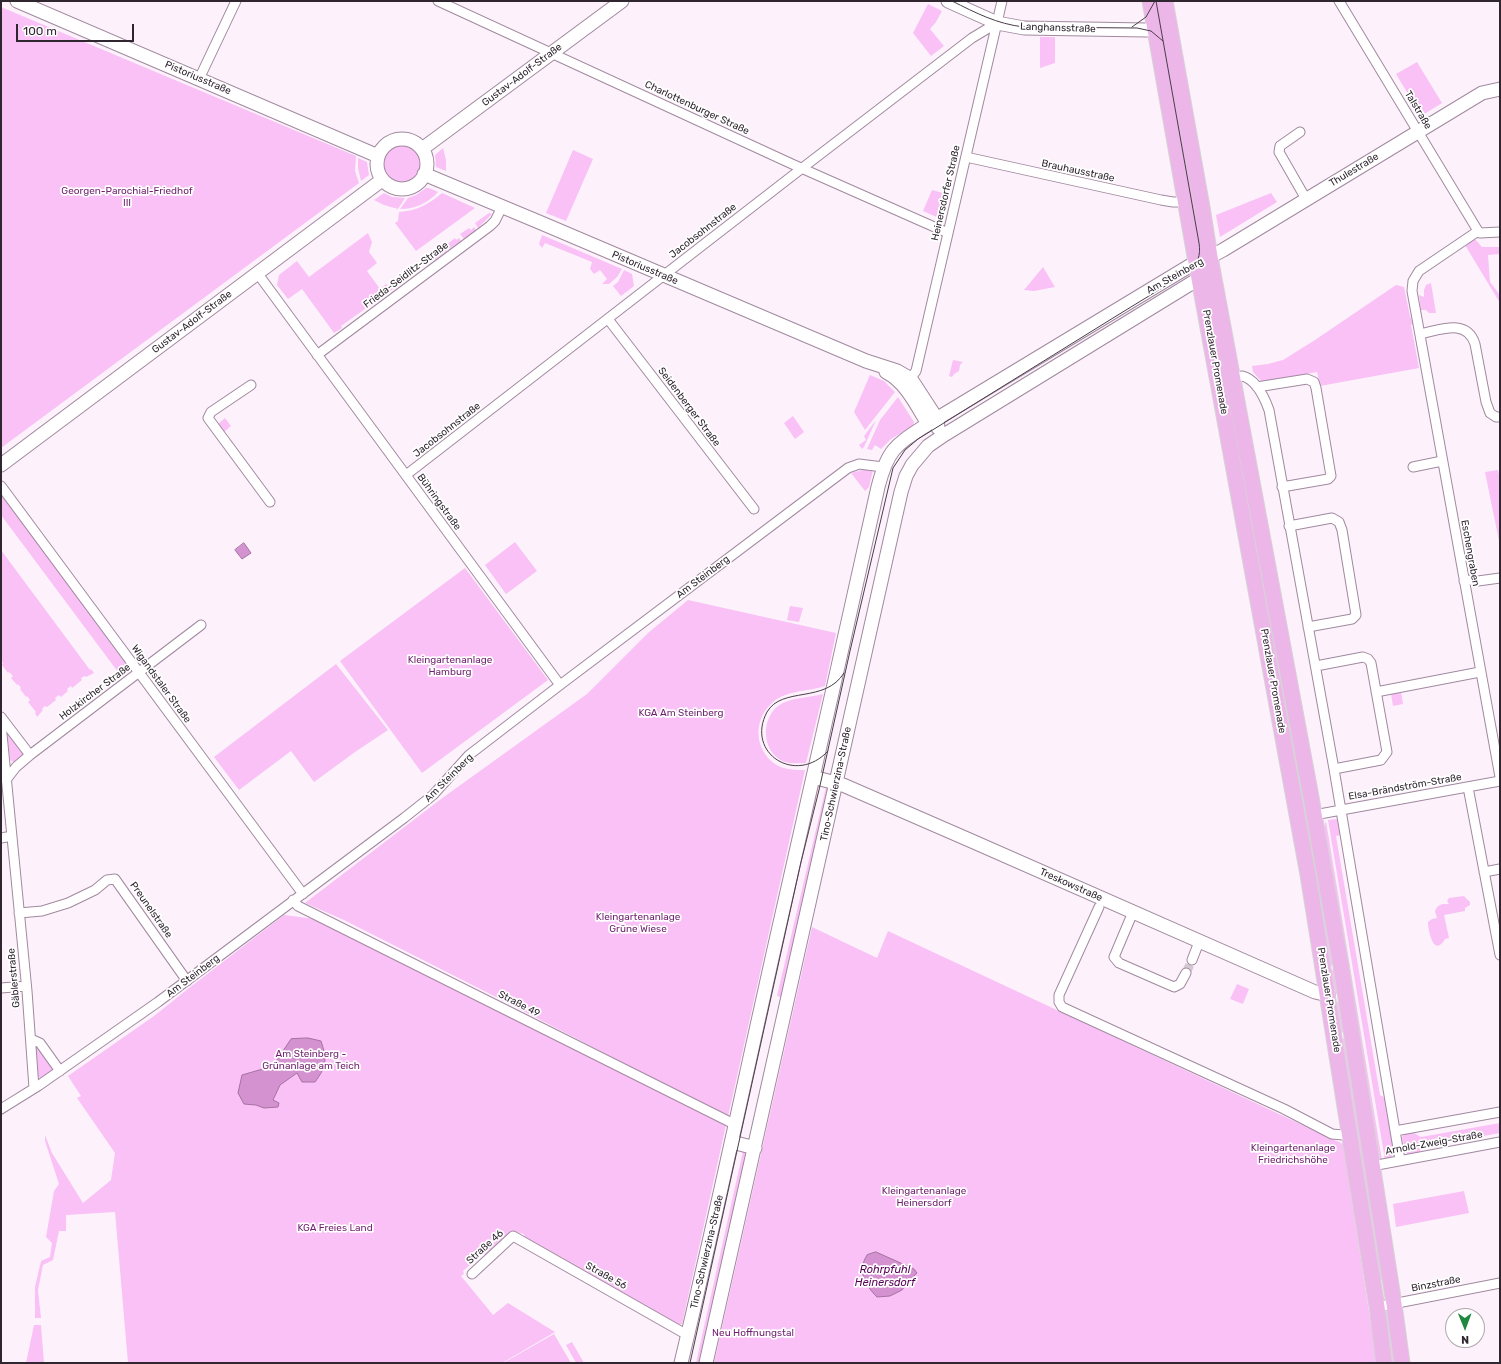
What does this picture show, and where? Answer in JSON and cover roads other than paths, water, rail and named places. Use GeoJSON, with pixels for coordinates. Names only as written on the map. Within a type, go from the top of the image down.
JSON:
{"type":"FeatureCollection","features":[{"type":"Feature","properties":{"kind":"main road","name":"Prenzlauer Promenade"},"geometry":{"type":"LineString","coordinates":[[1150,1],[1185,202],[1308,875],[1377,1307],[1384,1363]]}},
{"type":"Feature","properties":{"kind":"main road","name":"Prenzlauer Promenade"},"geometry":{"type":"LineString","coordinates":[[1165,1],[1210,257],[1314,815],[1347,1003],[1402,1363]]}},
{"type":"Feature","properties":{"kind":"main road"},"geometry":{"type":"LineString","coordinates":[[1232,455],[1247,452]]}},
{"type":"Feature","properties":{"kind":"street","name":"Pistoriusstraße"},"geometry":{"type":"LineString","coordinates":[[17,1],[378,156]]}},
{"type":"Feature","properties":{"kind":"street"},"geometry":{"type":"LineString","coordinates":[[199,78],[236,1]]}},
{"type":"Feature","properties":{"kind":"street","name":"Gustav-Adolf-Straße"},"geometry":{"type":"LineString","coordinates":[[422,149],[622,1]]}},
{"type":"Feature","properties":{"kind":"street","name":"Langhansstraße"},"geometry":{"type":"LineString","coordinates":[[948,1],[997,23],[1024,28],[1092,30],[1155,29]]}},
{"type":"Feature","properties":{"kind":"street","name":"Heinersdorfer Straße"},"geometry":{"type":"LineString","coordinates":[[907,383],[916,370],[1002,1]]}},
{"type":"Feature","properties":{"kind":"street","name":"Talstraße"},"geometry":{"type":"LineString","coordinates":[[1339,1],[1478,231]]}},
{"type":"Feature","properties":{"kind":"street","name":"Charlottenburger Straße"},"geometry":{"type":"LineString","coordinates":[[441,2],[801,169],[948,233]]}},
{"type":"Feature","properties":{"kind":"street"},"geometry":{"type":"LineString","coordinates":[[1155,29],[1164,25],[1168,18]]}},
{"type":"Feature","properties":{"kind":"street","name":"Jacobsohnstraße"},"geometry":{"type":"LineString","coordinates":[[406,475],[972,38],[997,23]]}},
{"type":"Feature","properties":{"kind":"street","name":"Thulestraße"},"geometry":{"type":"LineString","coordinates":[[1210,257],[1482,93],[1500,89]]}},
{"type":"Feature","properties":{"kind":"street"},"geometry":{"type":"LineString","coordinates":[[1300,132],[1280,146],[1279,152],[1306,199]]}},
{"type":"Feature","properties":{"kind":"street"},"geometry":{"type":"LineString","coordinates":[[406,139],[422,149],[426,158],[426,167],[420,181],[413,186],[397,188],[390,186],[382,180],[377,166],[378,156],[386,145],[395,140],[406,139]]}},
{"type":"Feature","properties":{"kind":"street","name":"Brauhausstraße"},"geometry":{"type":"LineString","coordinates":[[966,157],[1161,200],[1185,202]]}},
{"type":"Feature","properties":{"kind":"street","name":"Pistoriusstraße"},"geometry":{"type":"LineString","coordinates":[[424,174],[866,361],[907,383],[937,427]]}},
{"type":"Feature","properties":{"kind":"street","name":"Gustav-Adolf-Straße"},"geometry":{"type":"LineString","coordinates":[[1,465],[382,180]]}},
{"type":"Feature","properties":{"kind":"street","name":"Frieda-Seidlitz-Straße"},"geometry":{"type":"LineString","coordinates":[[317,355],[490,226],[495,221],[502,207]]}},
{"type":"Feature","properties":{"kind":"street"},"geometry":{"type":"LineString","coordinates":[[1478,231],[1480,233],[1500,232]]}},
{"type":"Feature","properties":{"kind":"street","name":"Eschengraben"},"geometry":{"type":"LineString","coordinates":[[1478,231],[1419,271],[1413,281],[1412,291],[1500,777]]}},
{"type":"Feature","properties":{"kind":"street","name":"Am Steinberg"},"geometry":{"type":"LineString","coordinates":[[937,427],[1196,262],[1210,257]]}},
{"type":"Feature","properties":{"kind":"street","name":"Am Steinberg"},"geometry":{"type":"LineString","coordinates":[[1,1109],[60,1071],[187,981],[429,799],[469,756],[560,685],[848,468],[859,464],[883,467],[894,448],[937,427],[1199,279],[1210,257]]}},
{"type":"Feature","properties":{"kind":"street","name":"Bühringstraße"},"geometry":{"type":"LineString","coordinates":[[258,274],[560,685]]}},
{"type":"Feature","properties":{"kind":"street","name":"Seidenberger Straße"},"geometry":{"type":"LineString","coordinates":[[608,319],[754,509]]}},
{"type":"Feature","properties":{"kind":"street"},"geometry":{"type":"LineString","coordinates":[[1420,334],[1455,327],[1469,332],[1473,337],[1475,344],[1486,402],[1490,413],[1496,417],[1500,416]]}},
{"type":"Feature","properties":{"kind":"street","name":"Prenzlauer Promenade"},"geometry":{"type":"LineString","coordinates":[[1232,377],[1242,376],[1257,387],[1264,397],[1269,410],[1334,769],[1400,1160]]}},
{"type":"Feature","properties":{"kind":"street"},"geometry":{"type":"LineString","coordinates":[[1257,387],[1307,379],[1314,382],[1316,388],[1331,476],[1328,479],[1282,487]]}},
{"type":"Feature","properties":{"kind":"street"},"geometry":{"type":"LineString","coordinates":[[251,385],[211,412],[208,418],[270,502]]}},
{"type":"Feature","properties":{"kind":"street","name":"Tino-Schwierzina-Straße"},"geometry":{"type":"LineString","coordinates":[[706,1363],[903,485],[912,465],[928,446],[937,427]]}},
{"type":"Feature","properties":{"kind":"street"},"geometry":{"type":"LineString","coordinates":[[1412,467],[1442,461]]}},
{"type":"Feature","properties":{"kind":"street","name":"Tino-Schwierzina-Straße"},"geometry":{"type":"LineString","coordinates":[[681,1363],[736,1126],[883,467]]}},
{"type":"Feature","properties":{"kind":"street","name":"Wigandstaler Straße"},"geometry":{"type":"LineString","coordinates":[[1,486],[303,894]]}},
{"type":"Feature","properties":{"kind":"street"},"geometry":{"type":"LineString","coordinates":[[1290,526],[1332,518],[1339,522],[1342,530],[1356,615],[1352,619],[1308,627]]}},
{"type":"Feature","properties":{"kind":"street"},"geometry":{"type":"LineString","coordinates":[[1464,581],[1500,578]]}},
{"type":"Feature","properties":{"kind":"street","name":"Holzkircher Straße"},"geometry":{"type":"LineString","coordinates":[[6,780],[16,767],[30,755],[201,625]]}},
{"type":"Feature","properties":{"kind":"street"},"geometry":{"type":"LineString","coordinates":[[1316,666],[1363,657],[1368,659],[1371,663],[1387,752],[1381,760],[1334,769]]}},
{"type":"Feature","properties":{"kind":"street"},"geometry":{"type":"LineString","coordinates":[[1376,692],[1480,672]]}},
{"type":"Feature","properties":{"kind":"street"},"geometry":{"type":"LineString","coordinates":[[1,717],[30,755]]}},
{"type":"Feature","properties":{"kind":"street","name":"Gäblerstraße"},"geometry":{"type":"LineString","coordinates":[[1,724],[31,1039],[34,1088]]}},
{"type":"Feature","properties":{"kind":"street","name":"Treskowstraße"},"geometry":{"type":"LineString","coordinates":[[813,777],[837,783],[967,838],[1199,942],[1315,992],[1328,995]]}},
{"type":"Feature","properties":{"kind":"street","name":"Elsa-Brändström-Straße"},"geometry":{"type":"LineString","coordinates":[[1314,815],[1340,809],[1500,781]]}},
{"type":"Feature","properties":{"kind":"street"},"geometry":{"type":"LineString","coordinates":[[1468,787],[1500,955]]}},
{"type":"Feature","properties":{"kind":"street"},"geometry":{"type":"LineString","coordinates":[[1,838],[12,836]]}},
{"type":"Feature","properties":{"kind":"street"},"geometry":{"type":"LineString","coordinates":[[1484,872],[1500,869]]}},
{"type":"Feature","properties":{"kind":"street","name":"Preunelstraße"},"geometry":{"type":"LineString","coordinates":[[19,914],[42,911],[68,903],[95,890],[107,880],[115,879],[187,981]]}},
{"type":"Feature","properties":{"kind":"street","name":"Straße 49"},"geometry":{"type":"LineString","coordinates":[[294,900],[302,909],[668,1090],[736,1126]]}},
{"type":"Feature","properties":{"kind":"street"},"geometry":{"type":"LineString","coordinates":[[1098,907],[1059,996],[1059,1002],[1062,1007],[1284,1109],[1332,1134],[1350,1134]]}},
{"type":"Feature","properties":{"kind":"street"},"geometry":{"type":"LineString","coordinates":[[1133,912],[1114,957],[1118,963],[1174,987],[1180,984],[1186,973]]}},
{"type":"Feature","properties":{"kind":"street"},"geometry":{"type":"LineString","coordinates":[[1192,960],[1199,942]]}},
{"type":"Feature","properties":{"kind":"street"},"geometry":{"type":"LineString","coordinates":[[1,988],[26,986]]}},
{"type":"Feature","properties":{"kind":"street"},"geometry":{"type":"LineString","coordinates":[[31,1039],[40,1043],[60,1071]]}},
{"type":"Feature","properties":{"kind":"street","name":"Arnold-Zweig-Straße"},"geometry":{"type":"LineString","coordinates":[[1395,1132],[1500,1112]]}},
{"type":"Feature","properties":{"kind":"street"},"geometry":{"type":"LineString","coordinates":[[732,1142],[755,1148]]}},
{"type":"Feature","properties":{"kind":"street","name":"Arnold-Zweig-Straße"},"geometry":{"type":"LineString","coordinates":[[1372,1166],[1500,1142]]}},
{"type":"Feature","properties":{"kind":"street","name":"Straße 56"},"geometry":{"type":"LineString","coordinates":[[513,1236],[682,1332],[688,1333]]}},
{"type":"Feature","properties":{"kind":"street","name":"Straße 46"},"geometry":{"type":"LineString","coordinates":[[472,1274],[513,1236]]}},
{"type":"Feature","properties":{"kind":"street","name":"Binzstraße"},"geometry":{"type":"LineString","coordinates":[[1377,1307],[1500,1283]]}},
{"type":"Feature","properties":{"kind":"water"},"geometry":{"type":"Polygon","coordinates":[[[244,543],[251,553],[242,559],[235,550],[244,543]]]}},
{"type":"Feature","properties":{"kind":"water"},"geometry":{"type":"Polygon","coordinates":[[[308,1038],[321,1041],[325,1058],[324,1067],[315,1082],[302,1082],[297,1073],[280,1085],[273,1100],[279,1103],[278,1107],[264,1108],[256,1105],[244,1104],[238,1093],[242,1075],[273,1066],[291,1039],[308,1038]]]}},
{"type":"Feature","properties":{"kind":"water","name":"Rohrpfuhl Heinersdorf"},"geometry":{"type":"Polygon","coordinates":[[[876,1252],[914,1269],[917,1273],[902,1290],[890,1296],[877,1297],[869,1288],[864,1278],[864,1261],[867,1255],[876,1252]]]}},
{"type":"Feature","properties":{"kind":"tunnel"},"geometry":{"type":"LineString","coordinates":[[1186,973],[1192,960]]}},
{"type":"Feature","properties":{"kind":"tram line"},"geometry":{"type":"LineString","coordinates":[[952,1],[987,17],[1014,26],[1137,28],[1151,31],[1163,41]]}},
{"type":"Feature","properties":{"kind":"tram line"},"geometry":{"type":"LineString","coordinates":[[1132,27],[1146,17],[1155,1]]}},
{"type":"Feature","properties":{"kind":"tram line"},"geometry":{"type":"LineString","coordinates":[[690,1363],[801,862],[893,468],[905,450],[918,439],[1188,272],[1198,259],[1200,251],[1199,243],[1156,1]]}},
{"type":"Feature","properties":{"kind":"tram line"},"geometry":{"type":"LineString","coordinates":[[828,751],[815,761],[802,765],[789,765],[777,760],[768,752],[763,740],[762,727],[767,712],[774,704],[793,696],[826,689],[836,683],[844,673]]}},
{"type":"Feature","properties":{"kind":"park label","name":"Georgen-Parochial-Friedhof III"},"geometry":{"type":"Point","coordinates":[127,196]}},
{"type":"Feature","properties":{"kind":"park label","name":"Kleingartenanlage Hamburg"},"geometry":{"type":"Point","coordinates":[450,666]}},
{"type":"Feature","properties":{"kind":"park label","name":"KGA Am Steinberg"},"geometry":{"type":"Point","coordinates":[681,713]}},
{"type":"Feature","properties":{"kind":"park label","name":"Kleingartenanlage Grüne Wiese"},"geometry":{"type":"Point","coordinates":[638,922]}},
{"type":"Feature","properties":{"kind":"park label","name":"Am Steinberg - Grünanlage am Teich"},"geometry":{"type":"Point","coordinates":[311,1060]}},
{"type":"Feature","properties":{"kind":"park label","name":"Kleingartenanlage Friedrichshöhe"},"geometry":{"type":"Point","coordinates":[1293,1154]}},
{"type":"Feature","properties":{"kind":"park label","name":"Kleingartenanlage Heinersdorf"},"geometry":{"type":"Point","coordinates":[924,1196]}},
{"type":"Feature","properties":{"kind":"park label","name":"KGA Freies Land"},"geometry":{"type":"Point","coordinates":[335,1228]}},
{"type":"Feature","properties":{"kind":"park label","name":"Neu Hoffnungstal"},"geometry":{"type":"Point","coordinates":[753,1333]}}]}
